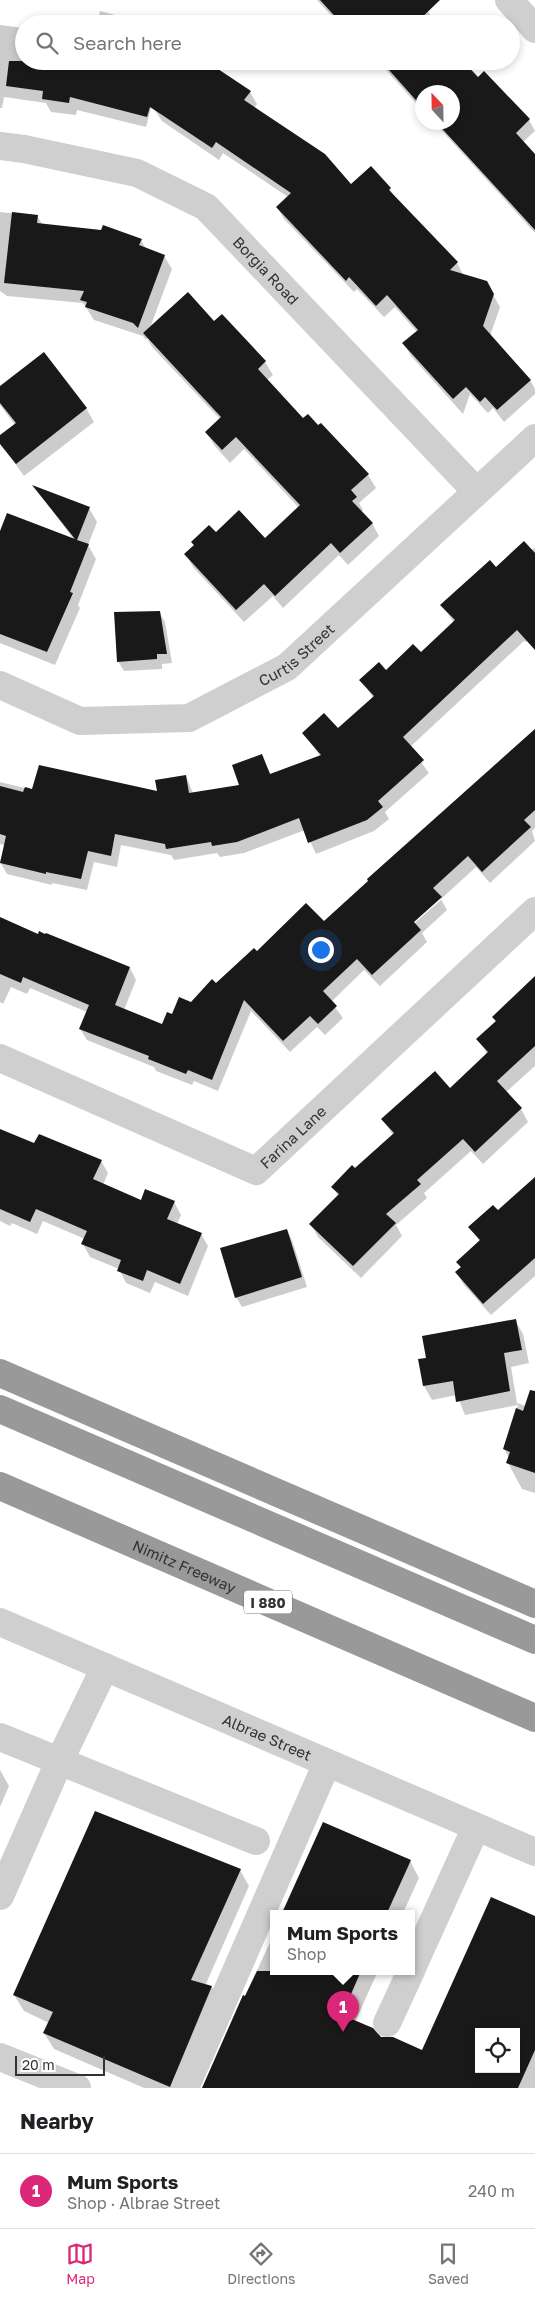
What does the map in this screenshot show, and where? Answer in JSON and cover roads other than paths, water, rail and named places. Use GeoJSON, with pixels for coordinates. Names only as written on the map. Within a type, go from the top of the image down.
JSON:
{"type":"FeatureCollection","features":[{"type":"Feature","properties":{"kind":"highway"},"geometry":{"type":"LineString","coordinates":[[0,1373],[535,1604]]}},
{"type":"Feature","properties":{"kind":"highway"},"geometry":{"type":"LineString","coordinates":[[0,1409],[535,1640]]}},
{"type":"Feature","properties":{"kind":"highway","name":"Nimitz Freeway"},"geometry":{"type":"LineString","coordinates":[[0,1486],[535,1718]]}},
{"type":"Feature","properties":{"kind":"street","name":"Borgia Road"},"geometry":{"type":"LineString","coordinates":[[0,146],[24,148],[137,173],[206,207],[476,491]]}},
{"type":"Feature","properties":{"kind":"street","name":"Curtis Street"},"geometry":{"type":"LineString","coordinates":[[0,685],[80,721],[189,718],[287,668],[535,438]]}},
{"type":"Feature","properties":{"kind":"street","name":"Farina Lane"},"geometry":{"type":"LineString","coordinates":[[0,1058],[256,1171],[535,911]]}},
{"type":"Feature","properties":{"kind":"street","name":"Albrae Street"},"geometry":{"type":"LineString","coordinates":[[0,1622],[535,1852]]}},
{"type":"Feature","properties":{"kind":"street"},"geometry":{"type":"LineString","coordinates":[[0,1896],[59,1762],[105,1667]]}},
{"type":"Feature","properties":{"kind":"street"},"geometry":{"type":"LineString","coordinates":[[0,1737],[256,1841]]}},
{"type":"Feature","properties":{"kind":"street"},"geometry":{"type":"LineString","coordinates":[[185,2088],[327,1763]]}},
{"type":"Feature","properties":{"kind":"street"},"geometry":{"type":"LineString","coordinates":[[415,1961],[476,1827]]}},
{"type":"Feature","properties":{"kind":"street"},"geometry":{"type":"LineString","coordinates":[[387,2023],[409,1975]]}},
{"type":"Feature","properties":{"kind":"street"},"geometry":{"type":"LineString","coordinates":[[0,2057],[77,2088]]}},
{"type":"Feature","properties":{"kind":"place","name":"Mum Sports"},"geometry":{"type":"Point","coordinates":[343,2032]}}]}
